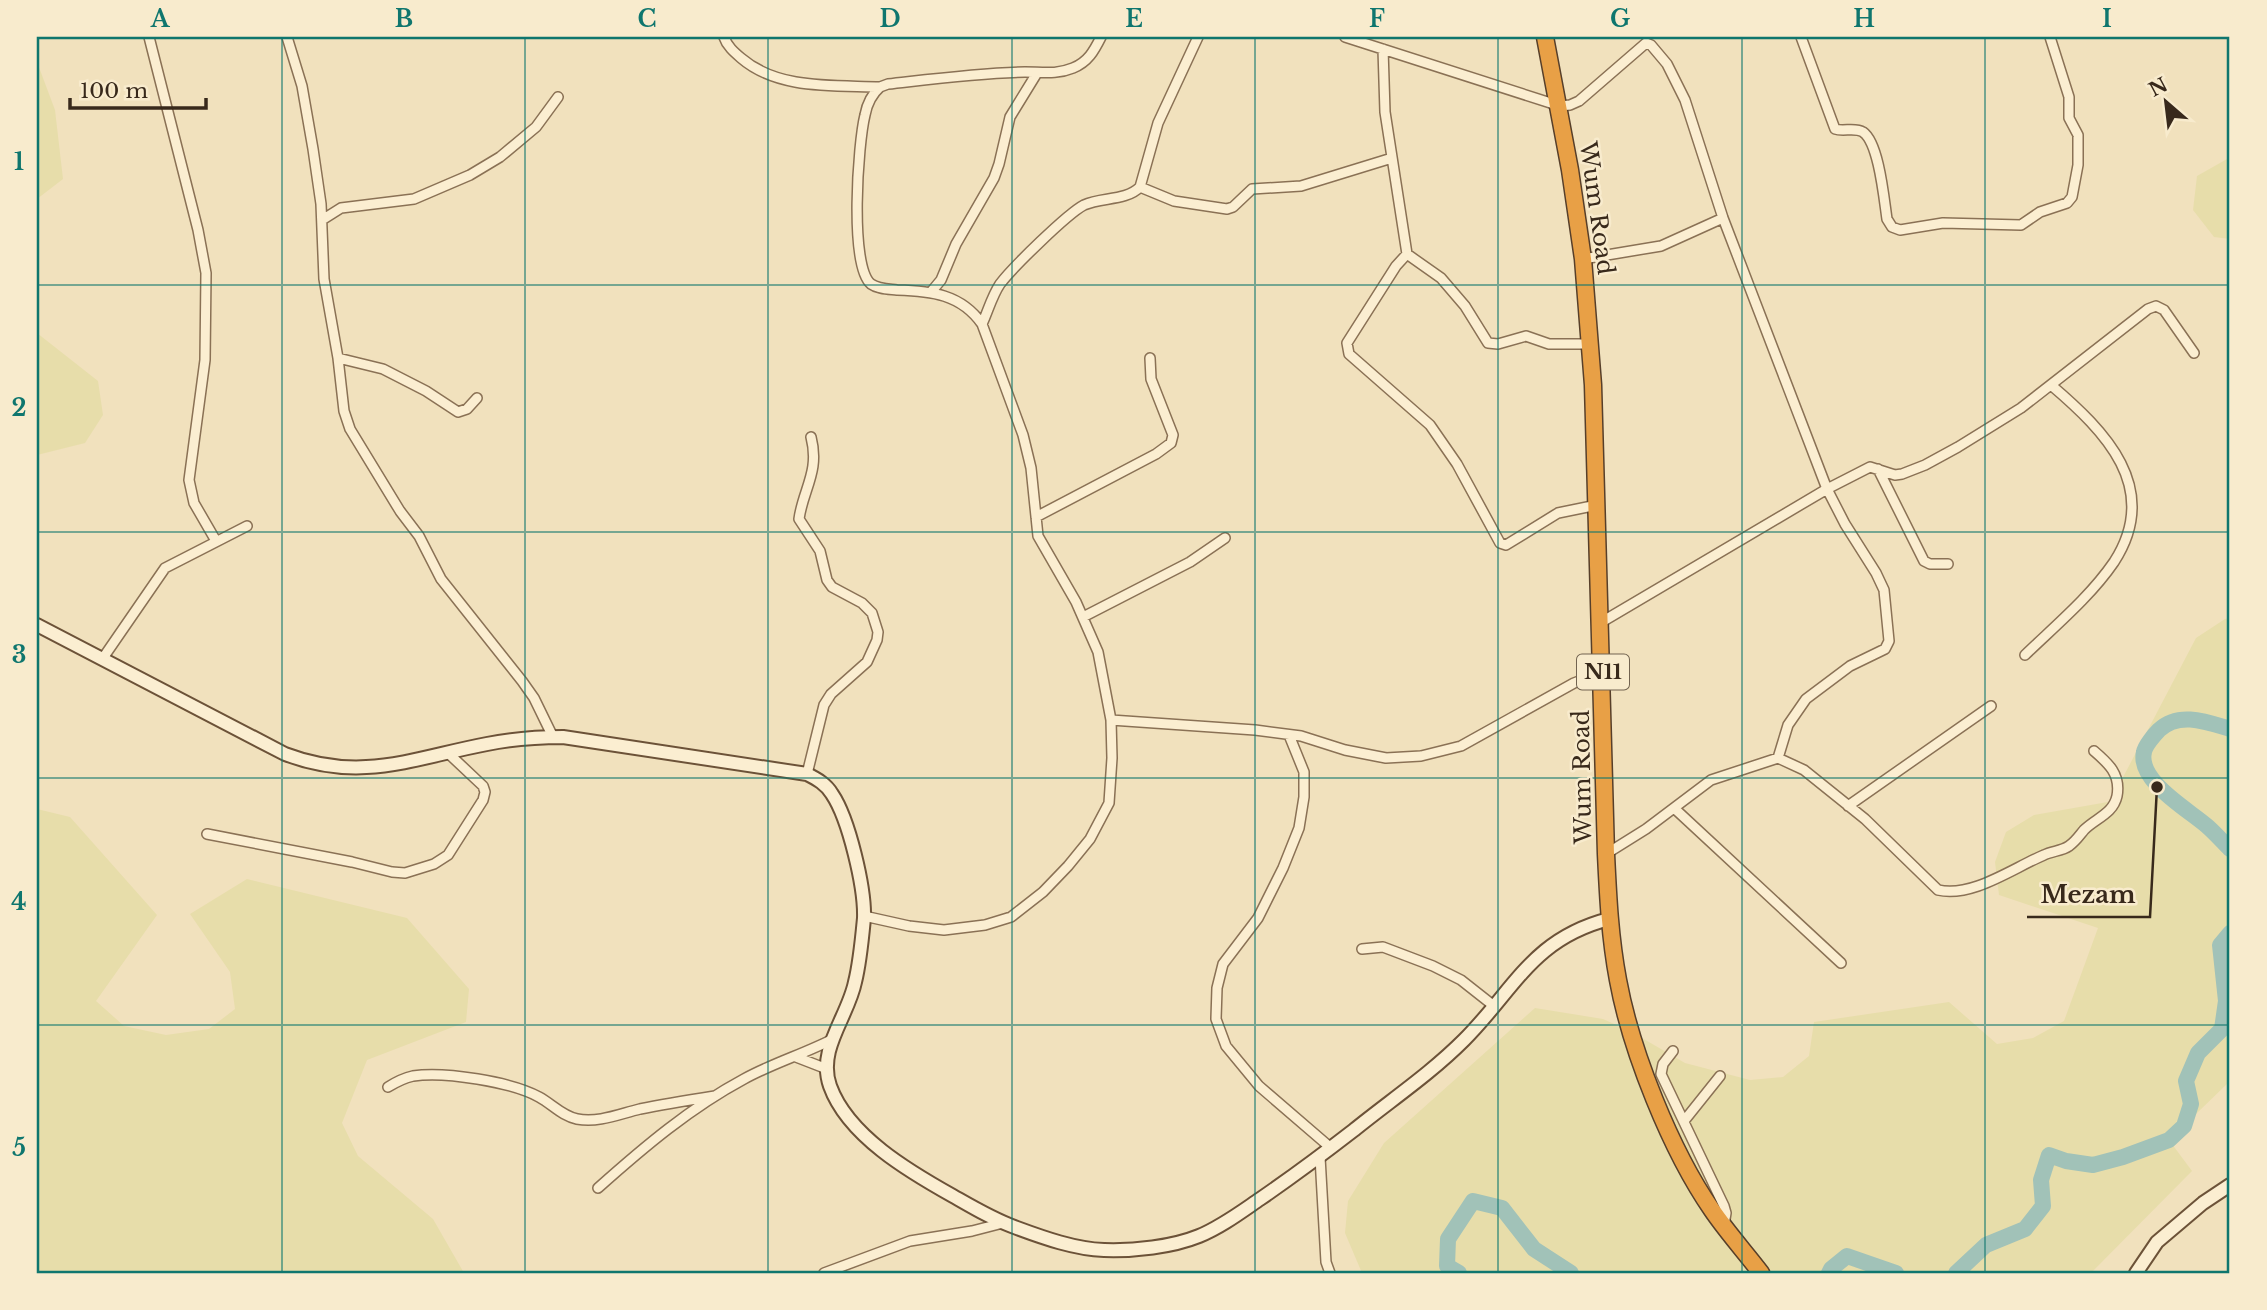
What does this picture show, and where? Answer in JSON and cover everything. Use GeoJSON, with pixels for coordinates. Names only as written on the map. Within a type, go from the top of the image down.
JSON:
{"type":"FeatureCollection","features":[{"type":"Feature","properties":{"kind":"highway","name":"Wum Road"},"geometry":{"type":"LineString","coordinates":[[1545,37],[1560,106],[1583,259],[1590,344],[1603,672],[1606,853],[1609,919],[1618,981],[1647,1079],[1691,1175],[1724,1226],[1761,1273]]}},
{"type":"Feature","properties":{"kind":"street"},"geometry":{"type":"LineString","coordinates":[[149,37],[198,230],[206,273],[205,360],[189,480],[194,503],[216,541]]}},
{"type":"Feature","properties":{"kind":"street"},"geometry":{"type":"LineString","coordinates":[[287,37],[302,86],[320,197],[324,279],[344,411],[351,429],[400,511],[419,536],[441,579],[534,698],[552,737]]}},
{"type":"Feature","properties":{"kind":"street"},"geometry":{"type":"LineString","coordinates":[[724,37],[731,49],[748,64],[772,76],[800,83],[880,87]]}},
{"type":"Feature","properties":{"kind":"street"},"geometry":{"type":"LineString","coordinates":[[864,916],[944,930],[985,925],[1011,917],[1043,892],[1090,839],[1109,803],[1112,758],[1111,720],[1098,652],[1083,617],[1038,536],[1031,468],[1023,435],[982,324],[961,302],[936,293],[874,286],[867,280],[862,268],[858,223],[859,159],[865,114],[873,93],[888,84],[1027,72],[1056,73],[1085,62],[1101,37]]}},
{"type":"Feature","properties":{"kind":"street"},"geometry":{"type":"LineString","coordinates":[[982,324],[1001,284],[1059,225],[1085,205],[1126,195],[1140,187],[1158,123],[1198,37]]}},
{"type":"Feature","properties":{"kind":"street"},"geometry":{"type":"LineString","coordinates":[[1345,37],[1560,106],[1579,101],[1646,43],[1651,45],[1667,64],[1685,100],[1723,218],[1827,489],[1884,590],[1889,641],[1885,649],[1850,666],[1806,699],[1788,725],[1778,758]]}},
{"type":"Feature","properties":{"kind":"street"},"geometry":{"type":"LineString","coordinates":[[1801,37],[1835,128],[1840,131],[1863,132],[1868,139],[1874,152],[1887,219],[1892,227],[1900,230],[1943,223],[2021,225],[2040,212],[2067,203],[2072,197],[2078,165],[2078,135],[2069,118],[2069,97],[2050,37]]}},
{"type":"Feature","properties":{"kind":"street"},"geometry":{"type":"LineString","coordinates":[[1383,49],[1385,112],[1407,254],[1441,278],[1465,306],[1481,336],[1488,343],[1498,344],[1526,336],[1549,344],[1590,344]]}},
{"type":"Feature","properties":{"kind":"street"},"geometry":{"type":"LineString","coordinates":[[936,293],[956,244],[997,171],[1010,117],[1037,73]]}},
{"type":"Feature","properties":{"kind":"street"},"geometry":{"type":"LineString","coordinates":[[322,220],[341,208],[414,199],[470,175],[500,158],[536,127],[558,97]]}},
{"type":"Feature","properties":{"kind":"street"},"geometry":{"type":"LineString","coordinates":[[1140,187],[1174,201],[1227,209],[1233,207],[1252,189],[1301,186],[1392,158]]}},
{"type":"Feature","properties":{"kind":"street"},"geometry":{"type":"LineString","coordinates":[[320,197],[341,208]]}},
{"type":"Feature","properties":{"kind":"street"},"geometry":{"type":"LineString","coordinates":[[1583,259],[1661,246],[1723,218]]}},
{"type":"Feature","properties":{"kind":"street"},"geometry":{"type":"LineString","coordinates":[[1407,254],[1396,266],[1347,343],[1349,355],[1430,425],[1457,464],[1500,543],[1506,545],[1558,513],[1597,505]]}},
{"type":"Feature","properties":{"kind":"street"},"geometry":{"type":"LineString","coordinates":[[1600,624],[1862,470],[1870,467],[1895,475],[1925,465],[2003,420],[2148,309],[2156,306],[2164,310],[2194,353]]}},
{"type":"Feature","properties":{"kind":"street"},"geometry":{"type":"LineString","coordinates":[[338,358],[383,369],[426,391],[458,412],[467,409],[477,398]]}},
{"type":"Feature","properties":{"kind":"street"},"geometry":{"type":"LineString","coordinates":[[1036,517],[1156,454],[1171,443],[1173,435],[1152,379],[1150,358]]}},
{"type":"Feature","properties":{"kind":"street"},"geometry":{"type":"LineString","coordinates":[[2025,655],[2096,585],[2115,560],[2133,510],[2132,488],[2111,446],[2082,412],[2051,385]]}},
{"type":"Feature","properties":{"kind":"street"},"geometry":{"type":"LineString","coordinates":[[807,774],[824,705],[831,694],[867,662],[878,632],[872,613],[862,603],[832,587],[827,580],[820,551],[799,519],[813,463],[811,437]]}},
{"type":"Feature","properties":{"kind":"street"},"geometry":{"type":"LineString","coordinates":[[1878,469],[1924,561],[1930,564],[1948,564]]}},
{"type":"Feature","properties":{"kind":"street"},"geometry":{"type":"LineString","coordinates":[[103,658],[165,568],[247,526]]}},
{"type":"Feature","properties":{"kind":"street"},"geometry":{"type":"LineString","coordinates":[[1083,617],[1190,562],[1225,538]]}},
{"type":"Feature","properties":{"kind":"street"},"geometry":{"type":"LineString","coordinates":[[37,625],[285,754],[312,764],[341,768],[375,767],[487,744],[552,737],[807,774],[822,782],[833,795],[848,830],[858,870],[864,916],[855,984],[829,1049],[827,1069],[830,1086],[840,1104],[866,1138],[910,1172],[1003,1223],[1052,1240],[1103,1250],[1177,1242],[1200,1236],[1242,1212],[1320,1157],[1423,1078],[1465,1039],[1543,951],[1575,930],[1609,919]]}},
{"type":"Feature","properties":{"kind":"street"},"geometry":{"type":"LineString","coordinates":[[1111,720],[1289,735],[1386,758],[1441,752],[1461,746],[1574,683],[1603,672]]}},
{"type":"Feature","properties":{"kind":"street"},"geometry":{"type":"LineString","coordinates":[[1848,806],[1991,706]]}},
{"type":"Feature","properties":{"kind":"street"},"geometry":{"type":"LineString","coordinates":[[1289,735],[1304,772],[1304,797],[1299,828],[1258,918],[1223,964],[1217,988],[1216,1019],[1226,1046],[1259,1086],[1331,1148]]}},
{"type":"Feature","properties":{"kind":"street"},"geometry":{"type":"LineString","coordinates":[[1606,853],[1711,780],[1778,758],[1804,770],[1865,819],[1938,890],[1951,893],[1964,891],[2046,854],[2068,847],[2112,809],[2117,798],[2118,783],[2112,767],[2094,751]]}},
{"type":"Feature","properties":{"kind":"street"},"geometry":{"type":"LineString","coordinates":[[207,834],[392,872],[405,873],[421,869],[448,855],[472,820],[485,792],[483,786],[449,752]]}},
{"type":"Feature","properties":{"kind":"street"},"geometry":{"type":"LineString","coordinates":[[1674,808],[1841,963]]}},
{"type":"Feature","properties":{"kind":"street"},"geometry":{"type":"LineString","coordinates":[[1362,949],[1383,947],[1433,965],[1461,980],[1494,1006]]}},
{"type":"Feature","properties":{"kind":"street"},"geometry":{"type":"LineString","coordinates":[[598,1188],[646,1145],[699,1104],[763,1069],[833,1039]]}},
{"type":"Feature","properties":{"kind":"street"},"geometry":{"type":"LineString","coordinates":[[1674,1051],[1662,1064],[1661,1074],[1724,1206],[1724,1226]]}},
{"type":"Feature","properties":{"kind":"street"},"geometry":{"type":"LineString","coordinates":[[796,1056],[827,1069]]}},
{"type":"Feature","properties":{"kind":"street"},"geometry":{"type":"LineString","coordinates":[[388,1087],[411,1076],[427,1075],[489,1081],[515,1086],[540,1097],[570,1117],[591,1120],[715,1096]]}},
{"type":"Feature","properties":{"kind":"street"},"geometry":{"type":"LineString","coordinates":[[1684,1121],[1720,1076]]}},
{"type":"Feature","properties":{"kind":"street"},"geometry":{"type":"LineString","coordinates":[[1320,1157],[1326,1262],[1330,1273]]}},
{"type":"Feature","properties":{"kind":"street"},"geometry":{"type":"LineString","coordinates":[[2136,1273],[2157,1242],[2203,1203],[2230,1185]]}},
{"type":"Feature","properties":{"kind":"street"},"geometry":{"type":"LineString","coordinates":[[824,1273],[910,1241],[1003,1223]]}},
{"type":"Feature","properties":{"kind":"shaded area"},"geometry":{"type":"Polygon","coordinates":[[[37,62],[55,110],[63,179],[37,199],[37,62]]]}},
{"type":"Feature","properties":{"kind":"shaded area"},"geometry":{"type":"Polygon","coordinates":[[[2227,159],[2230,160],[2230,239],[2214,237],[2193,210],[2197,176],[2227,159]]]}},
{"type":"Feature","properties":{"kind":"shaded area"},"geometry":{"type":"Polygon","coordinates":[[[37,333],[98,381],[103,415],[85,443],[37,455],[37,333]]]}},
{"type":"Feature","properties":{"kind":"shaded area"},"geometry":{"type":"Polygon","coordinates":[[[2230,618],[2230,1075],[2227,1084],[2169,1140],[2192,1171],[2091,1273],[1362,1273],[1345,1233],[1348,1201],[1384,1143],[1535,1008],[1603,1019],[1630,1031],[1685,1063],[1750,1080],[1783,1077],[1809,1056],[1814,1022],[1949,1002],[1997,1044],[2033,1038],[2064,1021],[2098,928],[1999,895],[1995,862],[2006,832],[2034,815],[2119,800],[2120,783],[2196,638],[2230,618]]]}},
{"type":"Feature","properties":{"kind":"shaded area"},"geometry":{"type":"Polygon","coordinates":[[[37,809],[70,817],[157,915],[96,1001],[124,1026],[166,1035],[209,1029],[235,1009],[230,972],[190,914],[247,879],[407,918],[469,989],[466,1022],[367,1060],[342,1123],[358,1156],[433,1219],[464,1273],[37,1273],[37,809]]]}},
{"type":"Feature","properties":{"kind":"waterway"},"geometry":{"type":"LineString","coordinates":[[2230,729],[2193,720],[2175,721],[2159,730],[2144,752],[2148,774],[2156,784],[2207,826],[2230,849]]}},
{"type":"Feature","properties":{"kind":"waterway"},"geometry":{"type":"LineString","coordinates":[[1956,1273],[1986,1245],[2025,1229],[2043,1206],[2041,1180],[2049,1155],[2093,1165],[2169,1140],[2184,1126],[2191,1104],[2186,1081],[2198,1053],[2222,1029],[2226,1001],[2220,945],[2230,933]]}},
{"type":"Feature","properties":{"kind":"waterway"},"geometry":{"type":"LineString","coordinates":[[1459,1273],[1447,1266],[1448,1239],[1473,1201],[1502,1208],[1534,1249],[1571,1273]]}},
{"type":"Feature","properties":{"kind":"waterway"},"geometry":{"type":"LineString","coordinates":[[1829,1273],[1847,1256],[1896,1273]]}},
{"type":"Feature","properties":{"kind":"place","name":"Mezam"},"geometry":{"type":"Point","coordinates":[2157,787]}}]}
